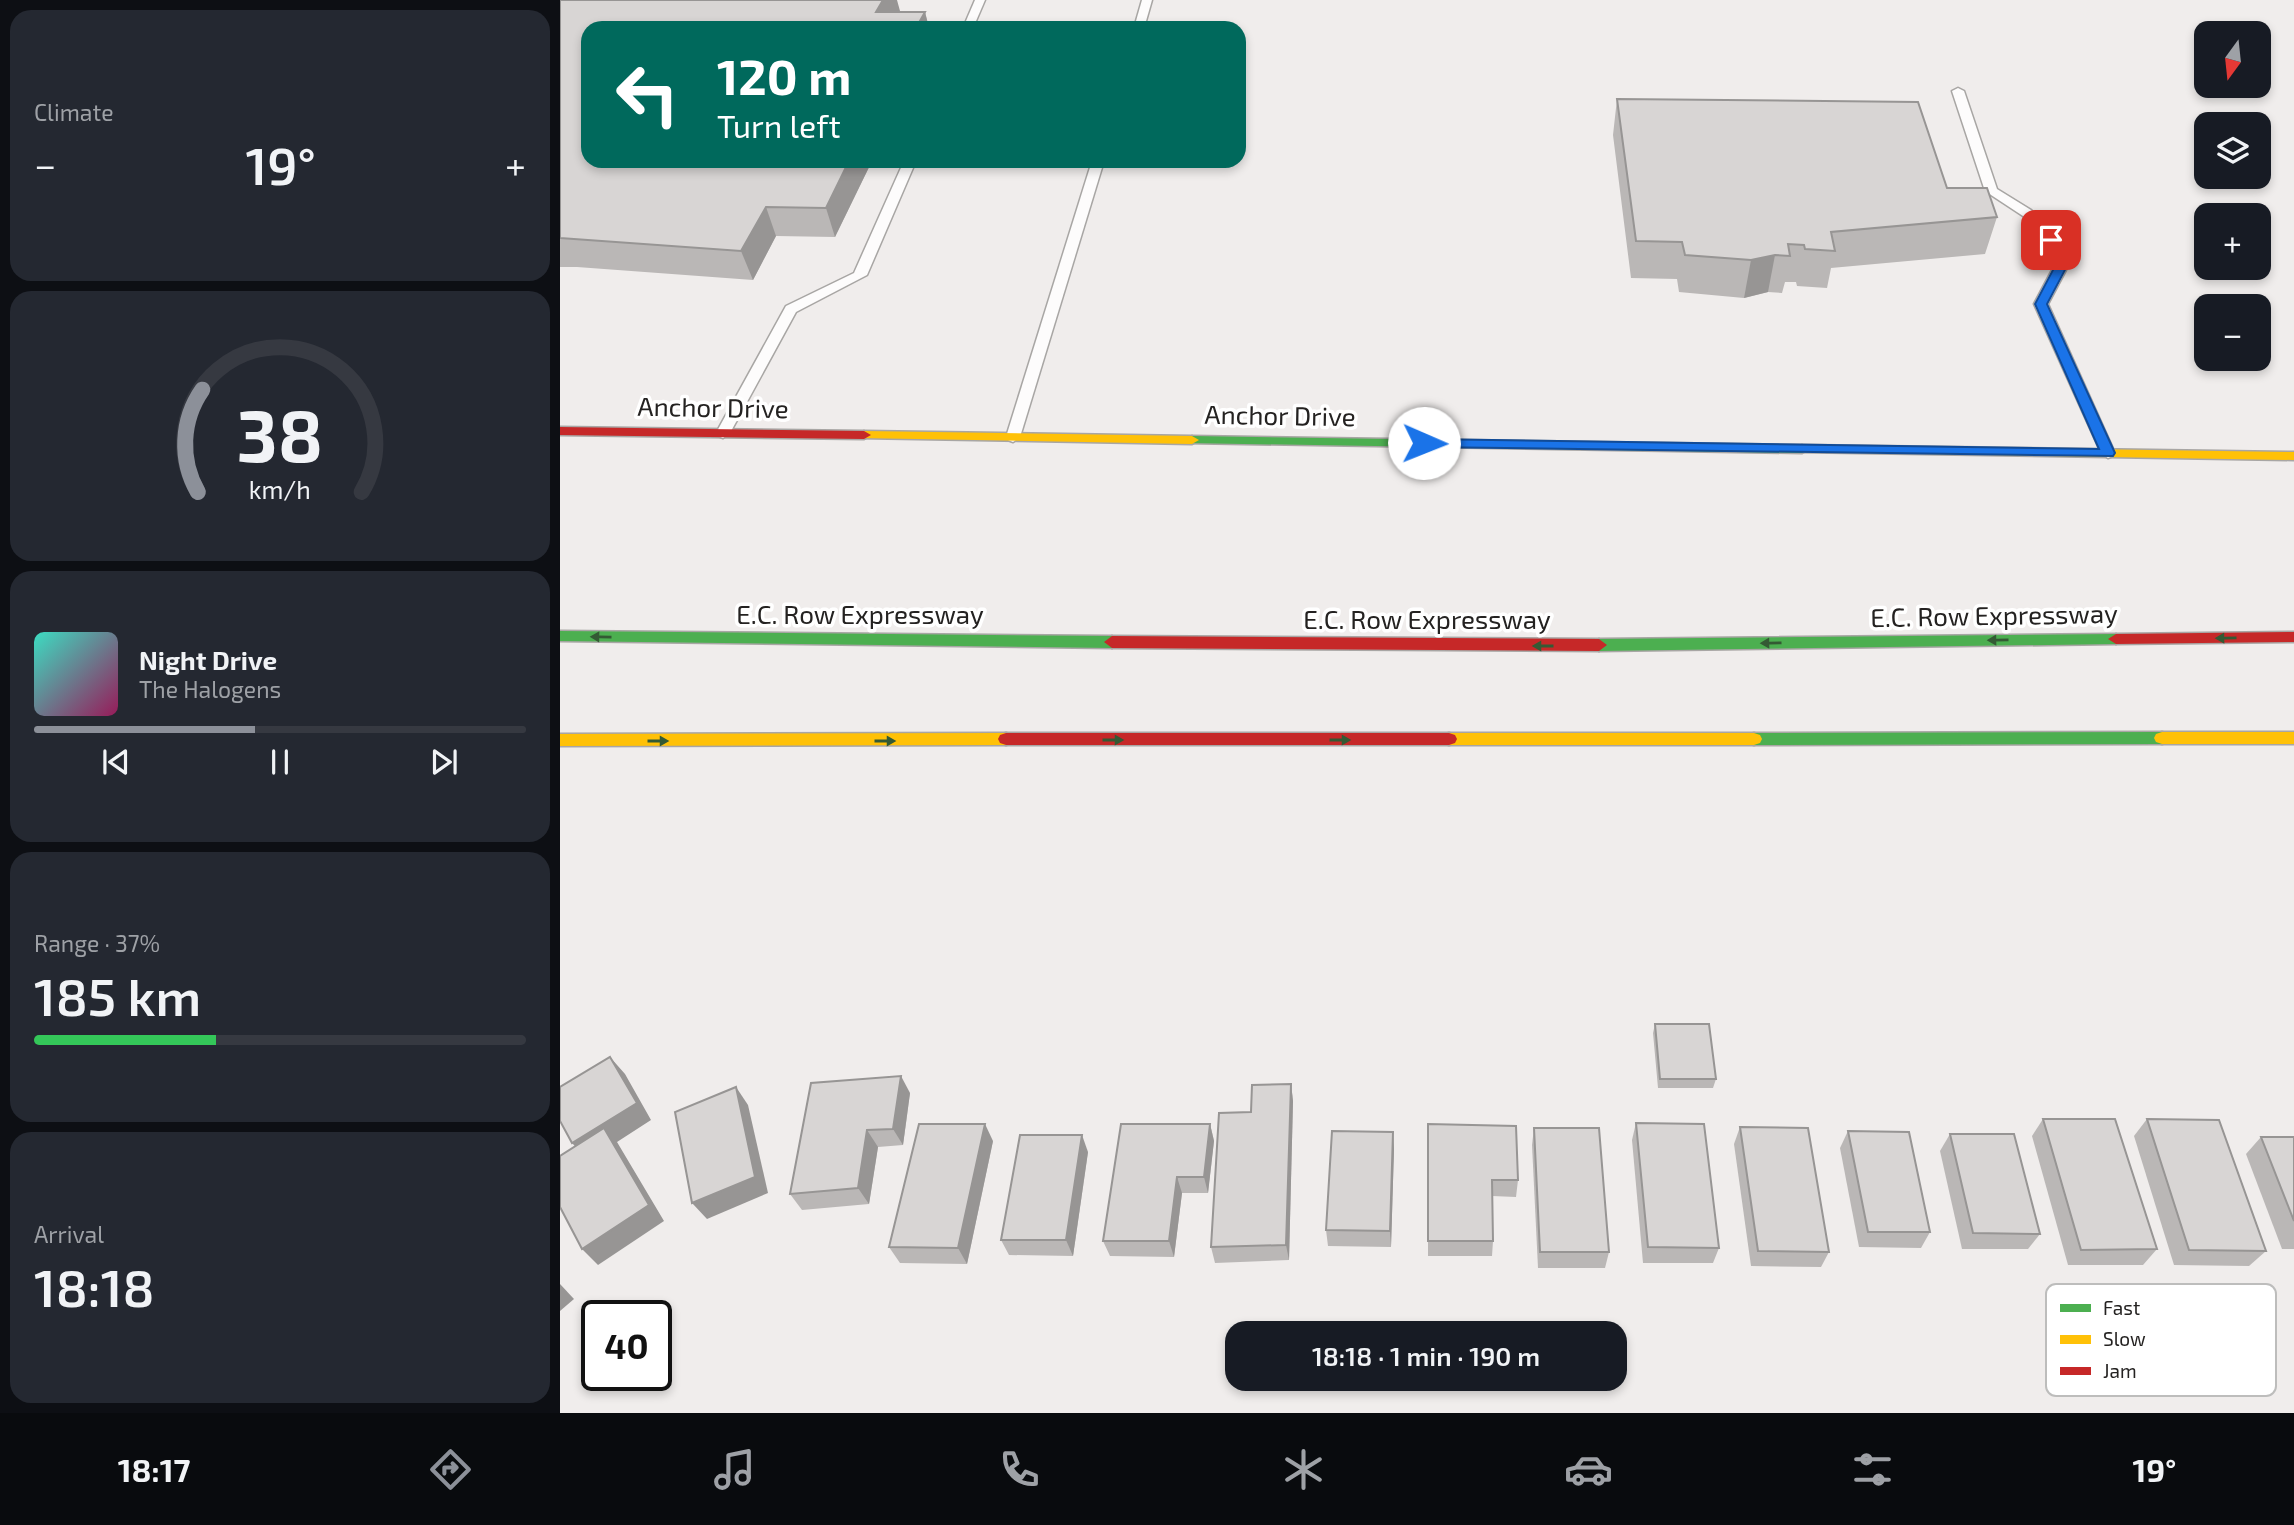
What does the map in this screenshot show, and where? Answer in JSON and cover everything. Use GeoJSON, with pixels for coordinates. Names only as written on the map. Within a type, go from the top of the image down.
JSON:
{"type":"FeatureCollection","features":[{"type":"Feature","properties":{"kind":"main road","name":"Anchor Drive"},"geometry":{"type":"LineString","coordinates":[[560,431],[2294,456]]}},
{"type":"Feature","properties":{"kind":"main road","name":"E.C. Row Expressway"},"geometry":{"type":"LineString","coordinates":[[560,636],[1522,646],[2294,637]]}},
{"type":"Feature","properties":{"kind":"main road"},"geometry":{"type":"LineString","coordinates":[[560,740],[2294,738]]}},
{"type":"Feature","properties":{"kind":"lane"},"geometry":{"type":"LineString","coordinates":[[971,21],[980,0]]}},
{"type":"Feature","properties":{"kind":"lane"},"geometry":{"type":"LineString","coordinates":[[1141,21],[1147,0]]}},
{"type":"Feature","properties":{"kind":"lane"},"geometry":{"type":"LineString","coordinates":[[1958,92],[1991,191],[2026,214],[2051,240],[2059,270],[2041,304],[2108,453]]}},
{"type":"Feature","properties":{"kind":"lane"},"geometry":{"type":"LineString","coordinates":[[723,433],[791,309],[860,275],[907,168]]}},
{"type":"Feature","properties":{"kind":"lane"},"geometry":{"type":"LineString","coordinates":[[1013,437],[1096,168]]}},
{"type":"Feature","properties":{"kind":"building"},"geometry":{"type":"Polygon","coordinates":[[[560,0],[883,0],[876,12],[925,12],[920,21],[581,21],[581,168],[846,168],[826,208],[766,207],[741,251],[560,238],[560,0]]]}},
{"type":"Feature","properties":{"kind":"building"},"geometry":{"type":"Polygon","coordinates":[[[1617,99],[1918,102],[1947,188],[1987,188],[1997,217],[1831,232],[1835,251],[1805,249],[1804,245],[1788,244],[1790,256],[1775,255],[1751,260],[1685,255],[1682,242],[1636,241],[1617,99]]]}},
{"type":"Feature","properties":{"kind":"building"},"geometry":{"type":"Polygon","coordinates":[[[1655,1024],[1709,1024],[1716,1079],[1660,1079],[1655,1024]]]}},
{"type":"Feature","properties":{"kind":"building"},"geometry":{"type":"Polygon","coordinates":[[[610,1057],[637,1103],[572,1143],[560,1121],[560,1087],[610,1057]]]}},
{"type":"Feature","properties":{"kind":"building"},"geometry":{"type":"Polygon","coordinates":[[[901,1076],[893,1129],[867,1130],[858,1188],[790,1194],[811,1083],[901,1076]]]}},
{"type":"Feature","properties":{"kind":"building"},"geometry":{"type":"Polygon","coordinates":[[[1291,1084],[1286,1245],[1211,1247],[1219,1113],[1251,1112],[1252,1085],[1291,1084]]]}},
{"type":"Feature","properties":{"kind":"building"},"geometry":{"type":"Polygon","coordinates":[[[736,1087],[755,1177],[692,1203],[675,1112],[736,1087]]]}},
{"type":"Feature","properties":{"kind":"building"},"geometry":{"type":"Polygon","coordinates":[[[2043,1119],[2115,1119],[2157,1249],[2081,1250],[2043,1119]]]}},
{"type":"Feature","properties":{"kind":"building"},"geometry":{"type":"Polygon","coordinates":[[[2147,1119],[2219,1120],[2266,1251],[2189,1250],[2147,1119]]]}},
{"type":"Feature","properties":{"kind":"building"},"geometry":{"type":"Polygon","coordinates":[[[1636,1123],[1704,1124],[1719,1248],[1648,1247],[1636,1123]]]}},
{"type":"Feature","properties":{"kind":"building"},"geometry":{"type":"Polygon","coordinates":[[[919,1124],[985,1124],[958,1248],[889,1247],[919,1124]]]}},
{"type":"Feature","properties":{"kind":"building"},"geometry":{"type":"Polygon","coordinates":[[[1121,1124],[1210,1124],[1204,1177],[1177,1177],[1169,1241],[1103,1241],[1121,1124]]]}},
{"type":"Feature","properties":{"kind":"building"},"geometry":{"type":"Polygon","coordinates":[[[1428,1124],[1516,1126],[1518,1180],[1492,1180],[1493,1241],[1428,1241],[1428,1124]]]}},
{"type":"Feature","properties":{"kind":"building"},"geometry":{"type":"Polygon","coordinates":[[[1740,1127],[1808,1128],[1829,1252],[1758,1251],[1740,1127]]]}},
{"type":"Feature","properties":{"kind":"building"},"geometry":{"type":"Polygon","coordinates":[[[604,1128],[649,1205],[582,1249],[560,1207],[560,1156],[604,1128]]]}},
{"type":"Feature","properties":{"kind":"building"},"geometry":{"type":"Polygon","coordinates":[[[1534,1128],[1599,1128],[1609,1252],[1540,1252],[1534,1128]]]}},
{"type":"Feature","properties":{"kind":"building"},"geometry":{"type":"Polygon","coordinates":[[[1332,1131],[1393,1132],[1390,1231],[1326,1230],[1332,1131]]]}},
{"type":"Feature","properties":{"kind":"building"},"geometry":{"type":"Polygon","coordinates":[[[1848,1131],[1909,1132],[1930,1232],[1868,1232],[1848,1131]]]}},
{"type":"Feature","properties":{"kind":"building"},"geometry":{"type":"Polygon","coordinates":[[[1950,1134],[2014,1134],[2040,1234],[1973,1233],[1950,1134]]]}},
{"type":"Feature","properties":{"kind":"building"},"geometry":{"type":"Polygon","coordinates":[[[1020,1135],[1082,1135],[1066,1240],[1001,1240],[1020,1135]]]}},
{"type":"Feature","properties":{"kind":"building"},"geometry":{"type":"Polygon","coordinates":[[[2261,1137],[2294,1137],[2294,1221],[2261,1137]]]}},
{"type":"Feature","properties":{"kind":"traffic: fast"},"geometry":{"type":"LineString","coordinates":[[1192,440],[1802,449]]}},
{"type":"Feature","properties":{"kind":"traffic: fast"},"geometry":{"type":"LineString","coordinates":[[560,636],[1112,642]]}},
{"type":"Feature","properties":{"kind":"traffic: fast"},"geometry":{"type":"LineString","coordinates":[[1599,645],[2116,639]]}},
{"type":"Feature","properties":{"kind":"traffic: fast"},"geometry":{"type":"LineString","coordinates":[[1754,739],[2162,738]]}},
{"type":"Feature","properties":{"kind":"traffic: slow"},"geometry":{"type":"LineString","coordinates":[[864,435],[1192,440]]}},
{"type":"Feature","properties":{"kind":"traffic: slow"},"geometry":{"type":"LineString","coordinates":[[1802,449],[2294,456]]}},
{"type":"Feature","properties":{"kind":"traffic: slow"},"geometry":{"type":"LineString","coordinates":[[2162,738],[2294,738]]}},
{"type":"Feature","properties":{"kind":"traffic: slow"},"geometry":{"type":"LineString","coordinates":[[560,740],[1006,739]]}},
{"type":"Feature","properties":{"kind":"traffic: slow"},"geometry":{"type":"LineString","coordinates":[[1449,739],[1754,739]]}},
{"type":"Feature","properties":{"kind":"traffic: jam"},"geometry":{"type":"LineString","coordinates":[[560,431],[864,435]]}},
{"type":"Feature","properties":{"kind":"traffic: jam"},"geometry":{"type":"LineString","coordinates":[[2116,639],[2294,637]]}},
{"type":"Feature","properties":{"kind":"traffic: jam"},"geometry":{"type":"LineString","coordinates":[[1112,642],[1599,645]]}},
{"type":"Feature","properties":{"kind":"traffic: jam"},"geometry":{"type":"LineString","coordinates":[[1006,739],[1449,739]]}},
{"type":"Feature","properties":{"kind":"route"},"geometry":{"type":"LineString","coordinates":[[1424,443],[2108,453],[2041,304],[2059,270],[2051,240]]}}]}
